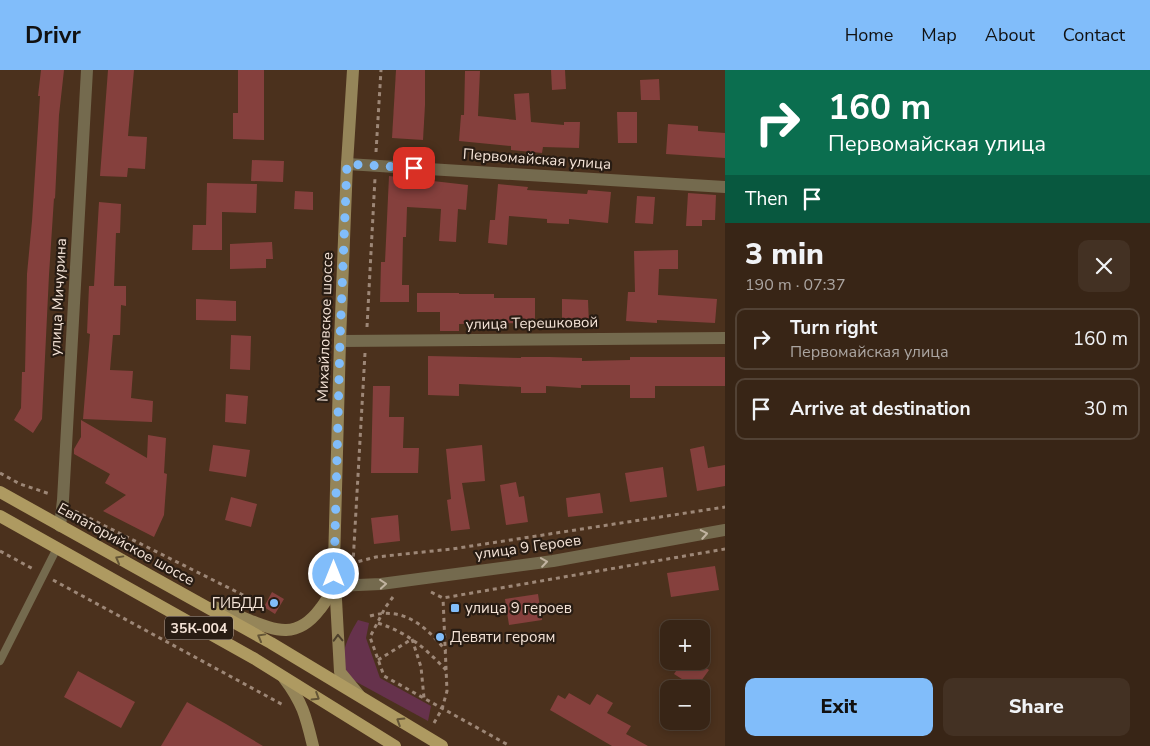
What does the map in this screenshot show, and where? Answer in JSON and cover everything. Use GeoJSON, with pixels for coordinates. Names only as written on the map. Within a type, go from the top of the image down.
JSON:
{"type":"FeatureCollection","features":[{"type":"Feature","properties":{"kind":"main road","name":"Михайловское шоссе"},"geometry":{"type":"LineString","coordinates":[[353,70],[340,341],[335,586],[340,672],[361,697]]}},
{"type":"Feature","properties":{"kind":"main road","name":"Евпаторийское шоссе"},"geometry":{"type":"LineString","coordinates":[[0,492],[272,643],[442,746]]}},
{"type":"Feature","properties":{"kind":"main road","name":"35К-004"},"geometry":{"type":"LineString","coordinates":[[0,516],[283,676],[395,746]]}},
{"type":"Feature","properties":{"kind":"main road"},"geometry":{"type":"LineString","coordinates":[[192,599],[276,630],[290,630],[304,624],[313,617],[335,586]]}},
{"type":"Feature","properties":{"kind":"main road"},"geometry":{"type":"LineString","coordinates":[[283,676],[300,700],[314,746]]}},
{"type":"Feature","properties":{"kind":"street","name":"улица Мичурина"},"geometry":{"type":"LineString","coordinates":[[60,526],[87,70]]}},
{"type":"Feature","properties":{"kind":"street","name":"Первомайская улица"},"geometry":{"type":"LineString","coordinates":[[347,164],[725,187]]}},
{"type":"Feature","properties":{"kind":"street","name":"улица Терешковой"},"geometry":{"type":"LineString","coordinates":[[340,341],[725,338]]}},
{"type":"Feature","properties":{"kind":"street","name":"улица 9 Героев"},"geometry":{"type":"LineString","coordinates":[[335,586],[381,584],[553,561],[725,530]]}},
{"type":"Feature","properties":{"kind":"lane"},"geometry":{"type":"LineString","coordinates":[[0,661],[57,548]]}},
{"type":"Feature","properties":{"kind":"path"},"geometry":{"type":"LineString","coordinates":[[0,472],[20,484],[43,490],[63,500],[79,513],[249,598]]}},
{"type":"Feature","properties":{"kind":"path"},"geometry":{"type":"LineString","coordinates":[[376,557],[452,549],[725,507]]}},
{"type":"Feature","properties":{"kind":"path"},"geometry":{"type":"LineString","coordinates":[[0,551],[288,708]]}},
{"type":"Feature","properties":{"kind":"path"},"geometry":{"type":"LineString","coordinates":[[434,723],[442,709],[447,691],[443,598]]}},
{"type":"Feature","properties":{"kind":"path"},"geometry":{"type":"LineString","coordinates":[[385,608],[370,637],[384,676],[510,746]]}},
{"type":"Feature","properties":{"kind":"path"},"geometry":{"type":"LineString","coordinates":[[370,616],[382,612],[399,615],[417,622],[432,634],[446,651]]}},
{"type":"Feature","properties":{"kind":"path"},"geometry":{"type":"LineString","coordinates":[[378,622],[412,639],[430,653],[446,670]]}},
{"type":"Feature","properties":{"kind":"path"},"geometry":{"type":"LineString","coordinates":[[378,660],[412,639]]}},
{"type":"Feature","properties":{"kind":"path"},"geometry":{"type":"LineString","coordinates":[[412,639],[421,667],[424,699]]}},
{"type":"Feature","properties":{"kind":"shaded area"},"geometry":{"type":"Polygon","coordinates":[[[358,620],[369,623],[366,638],[380,678],[431,706],[428,721],[351,679],[345,670],[343,657],[349,637],[358,620]]]}},
{"type":"Feature","properties":{"kind":"building"},"geometry":{"type":"Polygon","coordinates":[[[41,70],[64,70],[59,115],[42,419],[33,433],[14,420],[21,408],[22,372],[25,372],[27,274],[41,70]]]}},
{"type":"Feature","properties":{"kind":"building"},"geometry":{"type":"Polygon","coordinates":[[[108,70],[134,70],[128,136],[147,137],[145,169],[128,168],[127,177],[100,176],[108,70]]]}},
{"type":"Feature","properties":{"kind":"building"},"geometry":{"type":"Polygon","coordinates":[[[238,70],[264,70],[264,140],[233,139],[233,113],[238,113],[238,70]]]}},
{"type":"Feature","properties":{"kind":"building"},"geometry":{"type":"Polygon","coordinates":[[[396,70],[425,70],[423,140],[392,138],[396,70]]]}},
{"type":"Feature","properties":{"kind":"building"},"geometry":{"type":"Polygon","coordinates":[[[551,70],[565,70],[566,89],[552,90],[551,70]]]}},
{"type":"Feature","properties":{"kind":"building"},"geometry":{"type":"Polygon","coordinates":[[[465,71],[480,71],[478,116],[516,120],[514,94],[529,93],[531,122],[564,125],[564,122],[580,122],[579,148],[543,147],[542,153],[511,150],[511,146],[459,141],[461,115],[464,115],[465,71]]]}},
{"type":"Feature","properties":{"kind":"building"},"geometry":{"type":"Polygon","coordinates":[[[659,79],[660,100],[641,100],[640,80],[659,79]]]}},
{"type":"Feature","properties":{"kind":"building"},"geometry":{"type":"Polygon","coordinates":[[[617,112],[637,112],[637,143],[618,143],[617,112]]]}},
{"type":"Feature","properties":{"kind":"building"},"geometry":{"type":"Polygon","coordinates":[[[668,124],[698,126],[698,131],[725,133],[725,158],[666,154],[668,124]]]}},
{"type":"Feature","properties":{"kind":"building"},"geometry":{"type":"Polygon","coordinates":[[[252,160],[284,161],[283,182],[251,181],[252,160]]]}},
{"type":"Feature","properties":{"kind":"building"},"geometry":{"type":"Polygon","coordinates":[[[389,176],[468,185],[466,210],[458,209],[456,242],[439,241],[441,209],[407,207],[406,237],[403,237],[402,285],[409,285],[409,302],[380,302],[381,262],[385,262],[389,176]]]}},
{"type":"Feature","properties":{"kind":"building"},"geometry":{"type":"Polygon","coordinates":[[[207,183],[257,184],[256,213],[222,212],[222,250],[192,250],[193,225],[206,225],[207,183]]]}},
{"type":"Feature","properties":{"kind":"building"},"geometry":{"type":"Polygon","coordinates":[[[498,184],[528,187],[527,190],[587,194],[588,190],[611,192],[608,223],[569,219],[569,224],[547,223],[547,219],[509,216],[507,245],[488,243],[490,220],[495,220],[498,184]]]}},
{"type":"Feature","properties":{"kind":"building"},"geometry":{"type":"Polygon","coordinates":[[[295,191],[313,192],[313,210],[294,209],[295,191]]]}},
{"type":"Feature","properties":{"kind":"building"},"geometry":{"type":"Polygon","coordinates":[[[688,193],[716,195],[715,220],[702,220],[702,226],[686,226],[688,193]]]}},
{"type":"Feature","properties":{"kind":"building"},"geometry":{"type":"Polygon","coordinates":[[[637,196],[655,197],[653,224],[635,223],[637,196]]]}},
{"type":"Feature","properties":{"kind":"building"},"geometry":{"type":"Polygon","coordinates":[[[99,202],[121,204],[120,233],[116,233],[114,286],[126,286],[126,306],[121,305],[120,335],[113,335],[110,370],[133,371],[131,398],[153,401],[152,422],[83,419],[90,334],[87,333],[89,286],[94,286],[99,202]]]}},
{"type":"Feature","properties":{"kind":"building"},"geometry":{"type":"Polygon","coordinates":[[[272,242],[273,259],[266,259],[266,268],[230,269],[230,244],[272,242]]]}},
{"type":"Feature","properties":{"kind":"building"},"geometry":{"type":"Polygon","coordinates":[[[678,250],[678,269],[659,269],[658,295],[717,299],[715,323],[657,320],[657,323],[626,321],[628,292],[635,292],[634,251],[678,250]]]}},
{"type":"Feature","properties":{"kind":"building"},"geometry":{"type":"Polygon","coordinates":[[[417,293],[494,294],[494,298],[535,298],[535,323],[459,324],[459,331],[440,331],[440,312],[417,312],[417,293]]]}},
{"type":"Feature","properties":{"kind":"building"},"geometry":{"type":"Polygon","coordinates":[[[196,299],[236,301],[236,321],[196,320],[196,299]]]}},
{"type":"Feature","properties":{"kind":"building"},"geometry":{"type":"Polygon","coordinates":[[[562,299],[588,300],[589,325],[562,324],[562,299]]]}},
{"type":"Feature","properties":{"kind":"building"},"geometry":{"type":"Polygon","coordinates":[[[231,335],[251,336],[250,370],[230,369],[231,335]]]}},
{"type":"Feature","properties":{"kind":"building"},"geometry":{"type":"Polygon","coordinates":[[[428,356],[582,358],[582,361],[630,360],[630,357],[725,357],[725,386],[655,386],[655,398],[630,398],[630,385],[581,385],[581,388],[546,386],[546,393],[521,393],[521,387],[459,384],[459,396],[428,395],[428,356]]]}},
{"type":"Feature","properties":{"kind":"building"},"geometry":{"type":"Polygon","coordinates":[[[373,386],[390,386],[389,417],[404,417],[403,448],[419,448],[418,473],[371,473],[373,386]]]}},
{"type":"Feature","properties":{"kind":"building"},"geometry":{"type":"Polygon","coordinates":[[[226,394],[248,396],[246,424],[225,422],[226,394]]]}},
{"type":"Feature","properties":{"kind":"building"},"geometry":{"type":"Polygon","coordinates":[[[81,420],[147,458],[148,435],[166,438],[164,473],[167,474],[164,515],[154,537],[103,511],[126,495],[105,483],[110,474],[74,454],[74,449],[81,437],[81,420]]]}},
{"type":"Feature","properties":{"kind":"building"},"geometry":{"type":"Polygon","coordinates":[[[213,445],[250,450],[246,477],[209,471],[213,445]]]}},
{"type":"Feature","properties":{"kind":"building"},"geometry":{"type":"Polygon","coordinates":[[[482,445],[485,481],[462,483],[470,529],[451,531],[447,500],[451,499],[446,449],[482,445]]]}},
{"type":"Feature","properties":{"kind":"building"},"geometry":{"type":"Polygon","coordinates":[[[704,446],[708,468],[725,465],[725,486],[697,491],[690,449],[704,446]]]}},
{"type":"Feature","properties":{"kind":"building"},"geometry":{"type":"Polygon","coordinates":[[[663,467],[667,497],[630,502],[625,473],[663,467]]]}},
{"type":"Feature","properties":{"kind":"building"},"geometry":{"type":"Polygon","coordinates":[[[516,482],[519,497],[524,496],[528,522],[506,525],[500,485],[516,482]]]}},
{"type":"Feature","properties":{"kind":"building"},"geometry":{"type":"Polygon","coordinates":[[[600,493],[603,513],[568,517],[566,498],[600,493]]]}},
{"type":"Feature","properties":{"kind":"building"},"geometry":{"type":"Polygon","coordinates":[[[231,497],[257,504],[251,527],[225,520],[231,497]]]}},
{"type":"Feature","properties":{"kind":"building"},"geometry":{"type":"Polygon","coordinates":[[[398,515],[400,541],[374,544],[371,518],[398,515]]]}},
{"type":"Feature","properties":{"kind":"building"},"geometry":{"type":"Polygon","coordinates":[[[715,566],[719,590],[671,597],[667,573],[715,566]]]}},
{"type":"Feature","properties":{"kind":"building","name":"ГИБДД"},"geometry":{"type":"Polygon","coordinates":[[[272,592],[284,599],[275,614],[264,607],[272,592]]]}},
{"type":"Feature","properties":{"kind":"building"},"geometry":{"type":"Polygon","coordinates":[[[538,594],[542,620],[509,625],[505,599],[538,594]]]}},
{"type":"Feature","properties":{"kind":"building"},"geometry":{"type":"Polygon","coordinates":[[[677,670],[709,670],[702,680],[683,680],[674,674],[677,670]]]}},
{"type":"Feature","properties":{"kind":"building"},"geometry":{"type":"Polygon","coordinates":[[[78,671],[135,702],[121,728],[64,697],[78,671]]]}},
{"type":"Feature","properties":{"kind":"building"},"geometry":{"type":"Polygon","coordinates":[[[569,693],[590,705],[597,694],[613,703],[607,713],[631,726],[626,734],[648,746],[612,746],[550,710],[558,695],[565,699],[569,693]]]}},
{"type":"Feature","properties":{"kind":"building"},"geometry":{"type":"Polygon","coordinates":[[[187,702],[226,724],[263,746],[161,746],[187,702]]]}},
{"type":"Feature","properties":{"kind":"place","name":"ГИБДД"},"geometry":{"type":"Point","coordinates":[274,603]}},
{"type":"Feature","properties":{"kind":"place","name":"улица 9 героев"},"geometry":{"type":"Point","coordinates":[455,608]}},
{"type":"Feature","properties":{"kind":"place","name":"Девяти героям"},"geometry":{"type":"Point","coordinates":[440,637]}},
{"type":"Feature","properties":{"kind":"route"},"geometry":{"type":"LineString","coordinates":[[334,574],[347,164],[414,168]]}}]}
